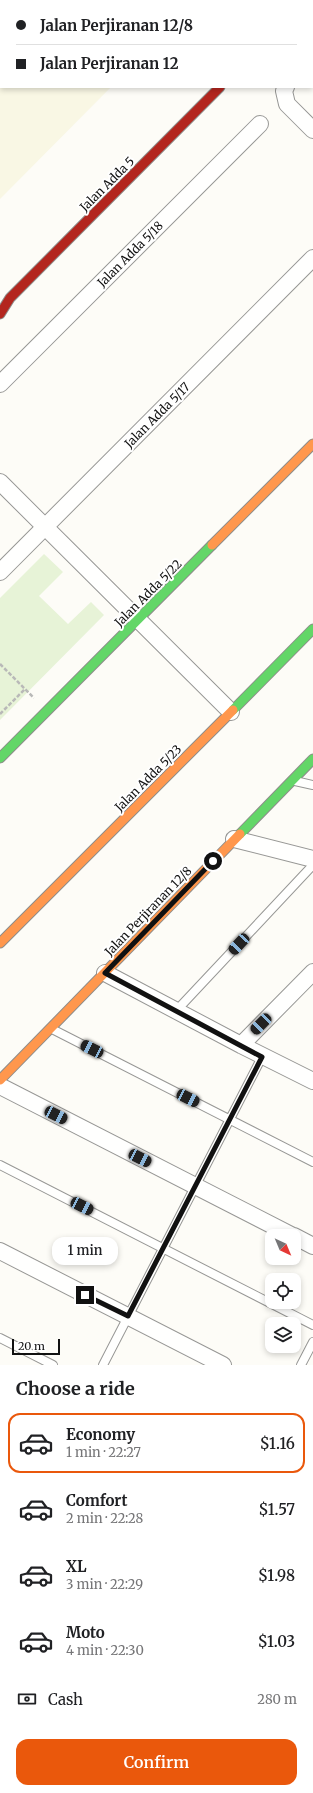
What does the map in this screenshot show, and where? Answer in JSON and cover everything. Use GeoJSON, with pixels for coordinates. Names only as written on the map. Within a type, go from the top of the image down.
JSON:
{"type":"FeatureCollection","features":[{"type":"Feature","properties":{"kind":"street","name":"Jalan Adda 5"},"geometry":{"type":"LineString","coordinates":[[0,314],[10,298],[219,88]]}},
{"type":"Feature","properties":{"kind":"street"},"geometry":{"type":"LineString","coordinates":[[285,89],[287,104],[313,130]]}},
{"type":"Feature","properties":{"kind":"street","name":"Jalan Adda 5/18"},"geometry":{"type":"LineString","coordinates":[[0,384],[260,124]]}},
{"type":"Feature","properties":{"kind":"street","name":"Jalan Adda 5/17"},"geometry":{"type":"LineString","coordinates":[[0,572],[313,258]]}},
{"type":"Feature","properties":{"kind":"street","name":"Jalan Adda 5"},"geometry":{"type":"LineString","coordinates":[[0,304],[10,298]]}},
{"type":"Feature","properties":{"kind":"street","name":"Jalan Adda 5/22"},"geometry":{"type":"LineString","coordinates":[[0,758],[313,444]]}},
{"type":"Feature","properties":{"kind":"street"},"geometry":{"type":"LineString","coordinates":[[0,482],[231,712]]}},
{"type":"Feature","properties":{"kind":"street","name":"Jalan Adda 5/23"},"geometry":{"type":"LineString","coordinates":[[0,944],[313,629]]}},
{"type":"Feature","properties":{"kind":"street","name":"Jalan Perjiranan 12/8"},"geometry":{"type":"LineString","coordinates":[[0,1080],[313,759]]}},
{"type":"Feature","properties":{"kind":"street"},"geometry":{"type":"LineString","coordinates":[[234,839],[313,859]]}},
{"type":"Feature","properties":{"kind":"street"},"geometry":{"type":"LineString","coordinates":[[241,1045],[313,972]]}},
{"type":"Feature","properties":{"kind":"street"},"geometry":{"type":"LineString","coordinates":[[105,973],[262,1057],[312,1079]]}},
{"type":"Feature","properties":{"kind":"street"},"geometry":{"type":"LineString","coordinates":[[0,1086],[280,1229]]}},
{"type":"Feature","properties":{"kind":"street"},"geometry":{"type":"LineString","coordinates":[[301,1240],[313,1246]]}},
{"type":"Feature","properties":{"kind":"street"},"geometry":{"type":"LineString","coordinates":[[0,1251],[223,1365]]}},
{"type":"Feature","properties":{"kind":"lane"},"geometry":{"type":"LineString","coordinates":[[292,780],[313,785]]}},
{"type":"Feature","properties":{"kind":"lane"},"geometry":{"type":"LineString","coordinates":[[176,1011],[313,865]]}},
{"type":"Feature","properties":{"kind":"lane"},"geometry":{"type":"LineString","coordinates":[[51,1028],[313,1162]]}},
{"type":"Feature","properties":{"kind":"lane"},"geometry":{"type":"LineString","coordinates":[[103,1365],[262,1057]]}},
{"type":"Feature","properties":{"kind":"lane"},"geometry":{"type":"LineString","coordinates":[[0,1165],[313,1325]]}},
{"type":"Feature","properties":{"kind":"lane"},"geometry":{"type":"LineString","coordinates":[[0,1338],[53,1365]]}},
{"type":"Feature","properties":{"kind":"lane"},"geometry":{"type":"LineString","coordinates":[[301,1365],[313,1342]]}},
{"type":"Feature","properties":{"kind":"path"},"geometry":{"type":"LineString","coordinates":[[0,664],[47,711]]}},
{"type":"Feature","properties":{"kind":"path"},"geometry":{"type":"LineString","coordinates":[[0,714],[25,689]]}},
{"type":"Feature","properties":{"kind":"shaded area"},"geometry":{"type":"Polygon","coordinates":[[[0,88],[110,88],[0,199],[0,88]]]}},
{"type":"Feature","properties":{"kind":"green space"},"geometry":{"type":"Polygon","coordinates":[[[44,554],[63,572],[39,596],[68,624],[91,602],[104,615],[0,720],[0,598],[44,554]]]}},
{"type":"Feature","properties":{"kind":"traffic: fast"},"geometry":{"type":"LineString","coordinates":[[0,758],[212,545]]}},
{"type":"Feature","properties":{"kind":"traffic: fast"},"geometry":{"type":"LineString","coordinates":[[233,710],[313,629]]}},
{"type":"Feature","properties":{"kind":"traffic: fast"},"geometry":{"type":"LineString","coordinates":[[240,834],[313,759]]}},
{"type":"Feature","properties":{"kind":"traffic: slow"},"geometry":{"type":"LineString","coordinates":[[212,545],[313,444]]}},
{"type":"Feature","properties":{"kind":"traffic: slow"},"geometry":{"type":"LineString","coordinates":[[0,943],[233,710]]}},
{"type":"Feature","properties":{"kind":"traffic: slow"},"geometry":{"type":"LineString","coordinates":[[0,1080],[240,834]]}},
{"type":"Feature","properties":{"kind":"traffic: jam"},"geometry":{"type":"LineString","coordinates":[[0,314],[10,298],[219,88]]}},
{"type":"Feature","properties":{"kind":"route"},"geometry":{"type":"LineString","coordinates":[[85,1295],[128,1316],[262,1057],[105,973],[213,861]]}}]}
